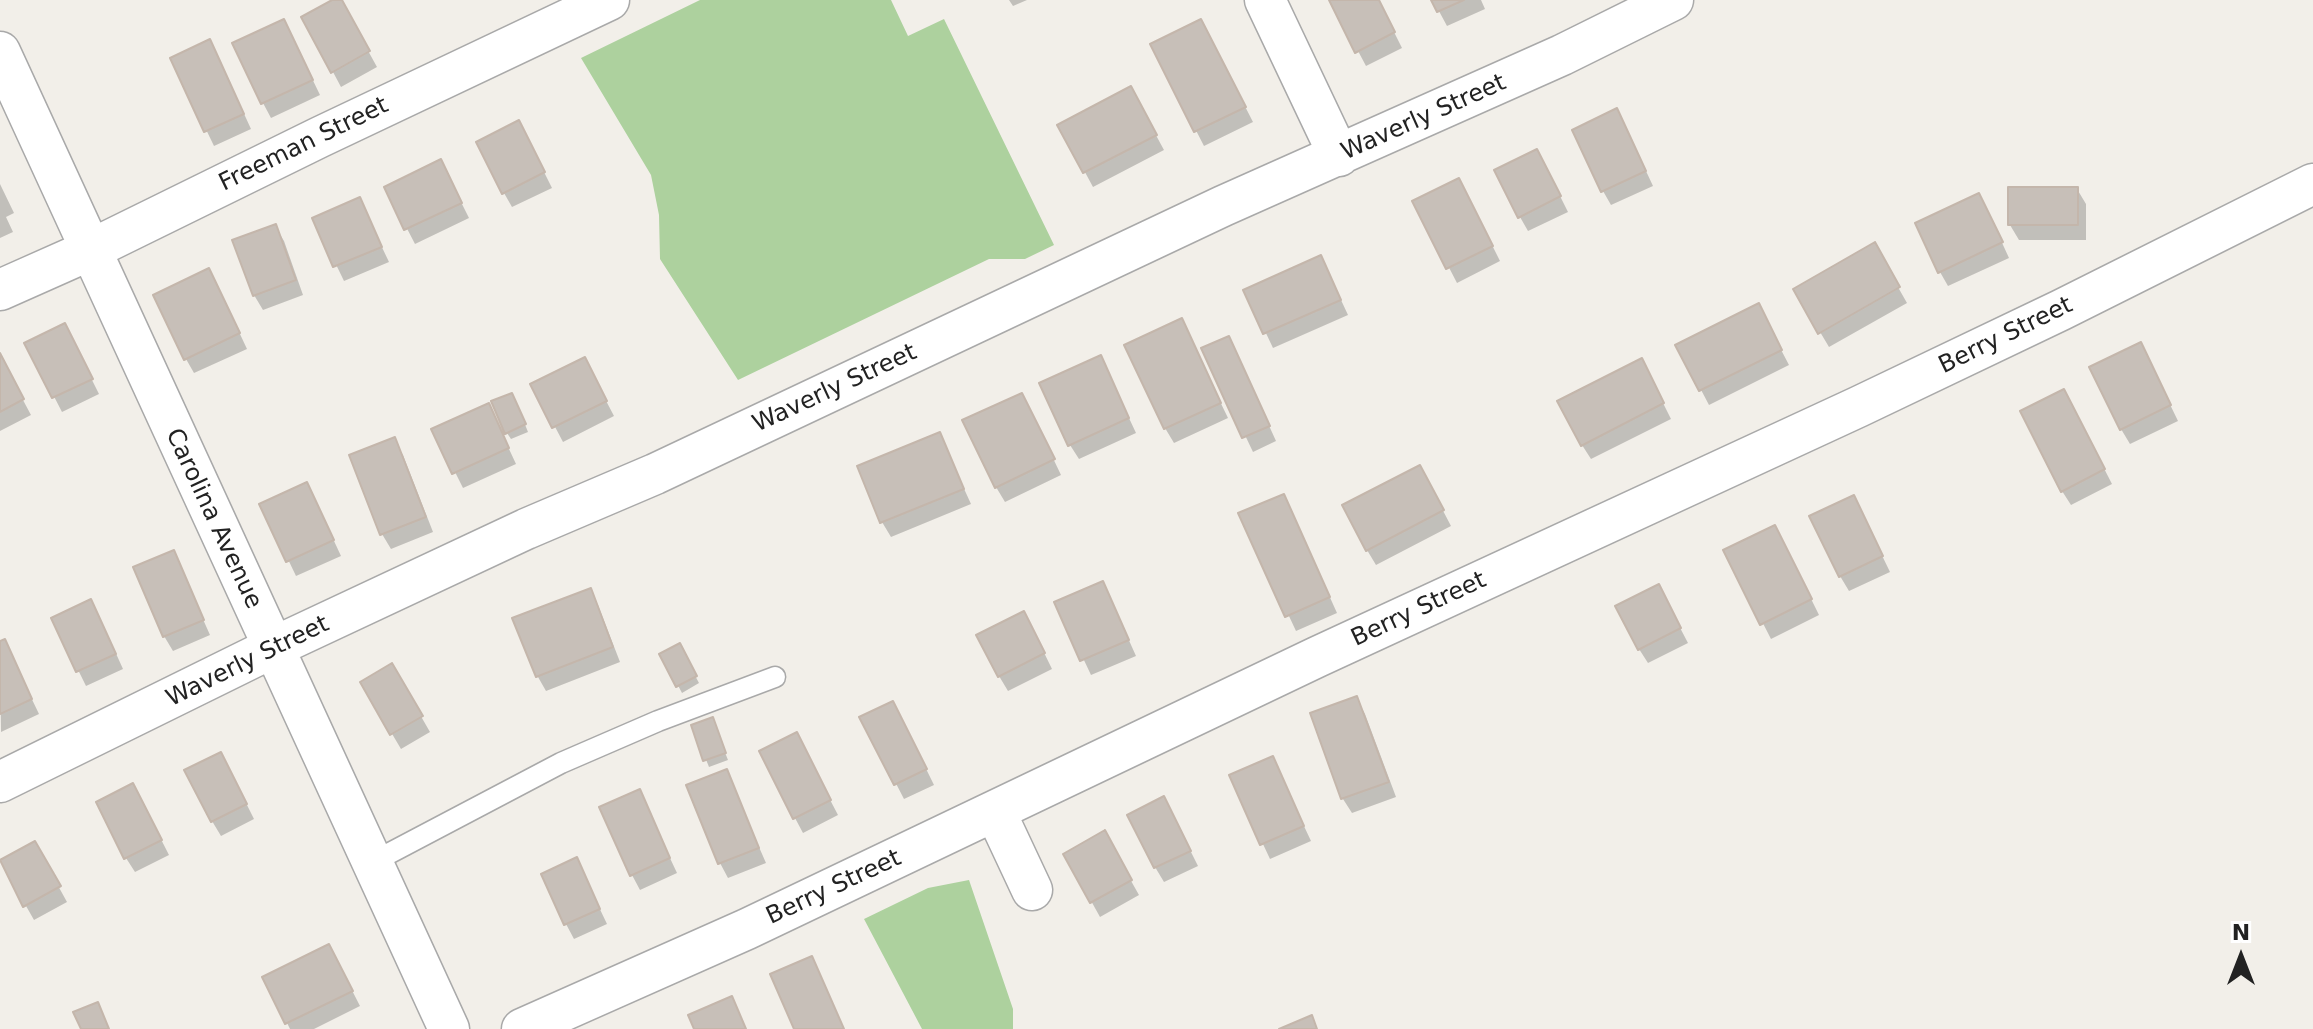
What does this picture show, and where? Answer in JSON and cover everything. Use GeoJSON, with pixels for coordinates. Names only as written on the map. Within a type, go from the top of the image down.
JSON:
{"type":"FeatureCollection","features":[{"type":"Feature","properties":{"kind":"street","name":"Freeman Street"},"geometry":{"type":"LineString","coordinates":[[0,290],[90,250],[609,0]]}},
{"type":"Feature","properties":{"kind":"street"},"geometry":{"type":"LineString","coordinates":[[1265,0],[1339,156]]}},
{"type":"Feature","properties":{"kind":"street","name":"Waverly Street"},"geometry":{"type":"LineString","coordinates":[[0,782],[272,648],[526,529],[670,467],[1223,206],[1562,55],[1673,0]]}},
{"type":"Feature","properties":{"kind":"street","name":"Carolina Avenue"},"geometry":{"type":"LineString","coordinates":[[0,52],[449,1029]]}},
{"type":"Feature","properties":{"kind":"street","name":"Berry Street"},"geometry":{"type":"LineString","coordinates":[[522,1029],[747,929],[1317,657],[1966,356],[2313,184]]}},
{"type":"Feature","properties":{"kind":"street"},"geometry":{"type":"LineString","coordinates":[[995,811],[1032,890]]}},
{"type":"Feature","properties":{"kind":"lane"},"geometry":{"type":"LineString","coordinates":[[371,863],[561,763],[658,721],[775,677]]}},
{"type":"Feature","properties":{"kind":"green space"},"geometry":{"type":"Polygon","coordinates":[[[700,0],[891,0],[908,36],[944,19],[1054,245],[1025,259],[989,259],[738,380],[660,259],[659,215],[651,175],[581,58],[700,0]]]}},
{"type":"Feature","properties":{"kind":"green space"},"geometry":{"type":"Polygon","coordinates":[[[969,880],[1013,1009],[1013,1029],[922,1029],[864,919],[928,888],[969,880]]]}},
{"type":"Feature","properties":{"kind":"building"},"geometry":{"type":"Polygon","coordinates":[[[332,0],[342,0],[370,51],[331,73],[301,17],[332,0]]]}},
{"type":"Feature","properties":{"kind":"building"},"geometry":{"type":"Polygon","coordinates":[[[1329,0],[1379,0],[1395,32],[1355,53],[1329,0]]]}},
{"type":"Feature","properties":{"kind":"building"},"geometry":{"type":"Polygon","coordinates":[[[1431,0],[1464,0],[1437,12],[1431,0]]]}},
{"type":"Feature","properties":{"kind":"building"},"geometry":{"type":"Polygon","coordinates":[[[284,19],[313,80],[261,104],[232,43],[284,19]]]}},
{"type":"Feature","properties":{"kind":"building"},"geometry":{"type":"Polygon","coordinates":[[[1201,19],[1246,107],[1194,132],[1150,44],[1201,19]]]}},
{"type":"Feature","properties":{"kind":"building"},"geometry":{"type":"Polygon","coordinates":[[[210,39],[244,114],[204,132],[170,58],[210,39]]]}},
{"type":"Feature","properties":{"kind":"building"},"geometry":{"type":"Polygon","coordinates":[[[1131,86],[1157,135],[1083,173],[1057,125],[1131,86]]]}},
{"type":"Feature","properties":{"kind":"building"},"geometry":{"type":"Polygon","coordinates":[[[1617,108],[1646,171],[1601,192],[1572,130],[1617,108]]]}},
{"type":"Feature","properties":{"kind":"building"},"geometry":{"type":"Polygon","coordinates":[[[519,120],[545,172],[502,194],[476,142],[519,120]]]}},
{"type":"Feature","properties":{"kind":"building"},"geometry":{"type":"Polygon","coordinates":[[[1537,149],[1561,196],[1518,218],[1494,170],[1537,149]]]}},
{"type":"Feature","properties":{"kind":"building"},"geometry":{"type":"Polygon","coordinates":[[[441,159],[462,203],[404,230],[384,187],[441,159]]]}},
{"type":"Feature","properties":{"kind":"building"},"geometry":{"type":"Polygon","coordinates":[[[1459,178],[1493,246],[1446,269],[1412,201],[1459,178]]]}},
{"type":"Feature","properties":{"kind":"building"},"geometry":{"type":"Polygon","coordinates":[[[2008,187],[2078,187],[2078,225],[2008,225],[2008,187]]]}},
{"type":"Feature","properties":{"kind":"building"},"geometry":{"type":"Polygon","coordinates":[[[1979,193],[2003,242],[1938,273],[1915,223],[1979,193]]]}},
{"type":"Feature","properties":{"kind":"building"},"geometry":{"type":"Polygon","coordinates":[[[360,197],[382,247],[333,267],[312,218],[360,197]]]}},
{"type":"Feature","properties":{"kind":"building"},"geometry":{"type":"Polygon","coordinates":[[[276,224],[296,280],[253,296],[232,240],[276,224]]]}},
{"type":"Feature","properties":{"kind":"building"},"geometry":{"type":"Polygon","coordinates":[[[1875,242],[1900,287],[1818,334],[1793,289],[1875,242]]]}},
{"type":"Feature","properties":{"kind":"building"},"geometry":{"type":"Polygon","coordinates":[[[1321,255],[1341,300],[1263,334],[1243,290],[1321,255]]]}},
{"type":"Feature","properties":{"kind":"building"},"geometry":{"type":"Polygon","coordinates":[[[209,268],[240,333],[184,360],[153,295],[209,268]]]}},
{"type":"Feature","properties":{"kind":"building"},"geometry":{"type":"Polygon","coordinates":[[[1759,303],[1782,350],[1699,391],[1675,345],[1759,303]]]}},
{"type":"Feature","properties":{"kind":"building"},"geometry":{"type":"Polygon","coordinates":[[[1182,318],[1221,403],[1164,429],[1124,345],[1182,318]]]}},
{"type":"Feature","properties":{"kind":"building"},"geometry":{"type":"Polygon","coordinates":[[[65,323],[93,379],[52,398],[24,343],[65,323]]]}},
{"type":"Feature","properties":{"kind":"building"},"geometry":{"type":"Polygon","coordinates":[[[1229,336],[1270,426],[1242,438],[1201,348],[1229,336]]]}},
{"type":"Feature","properties":{"kind":"building"},"geometry":{"type":"Polygon","coordinates":[[[2141,342],[2171,405],[2120,430],[2089,367],[2141,342]]]}},
{"type":"Feature","properties":{"kind":"building"},"geometry":{"type":"Polygon","coordinates":[[[0,353],[24,399],[0,412],[0,353]]]}},
{"type":"Feature","properties":{"kind":"building"},"geometry":{"type":"Polygon","coordinates":[[[1101,355],[1129,418],[1068,446],[1039,383],[1101,355]]]}},
{"type":"Feature","properties":{"kind":"building"},"geometry":{"type":"Polygon","coordinates":[[[585,357],[607,401],[552,428],[530,384],[585,357]]]}},
{"type":"Feature","properties":{"kind":"building"},"geometry":{"type":"Polygon","coordinates":[[[1642,358],[1664,403],[1581,446],[1557,401],[1642,358]]]}},
{"type":"Feature","properties":{"kind":"building"},"geometry":{"type":"Polygon","coordinates":[[[2064,389],[2105,469],[2061,492],[2020,411],[2064,389]]]}},
{"type":"Feature","properties":{"kind":"building"},"geometry":{"type":"Polygon","coordinates":[[[512,393],[526,424],[505,434],[491,401],[512,393]]]}},
{"type":"Feature","properties":{"kind":"building"},"geometry":{"type":"Polygon","coordinates":[[[1022,393],[1055,459],[995,488],[962,420],[1022,393]]]}},
{"type":"Feature","properties":{"kind":"building"},"geometry":{"type":"Polygon","coordinates":[[[489,403],[509,448],[452,474],[431,429],[489,403]]]}},
{"type":"Feature","properties":{"kind":"building"},"geometry":{"type":"Polygon","coordinates":[[[940,432],[964,489],[880,523],[857,466],[940,432]]]}},
{"type":"Feature","properties":{"kind":"building"},"geometry":{"type":"Polygon","coordinates":[[[395,437],[426,517],[380,535],[349,455],[395,437]]]}},
{"type":"Feature","properties":{"kind":"building"},"geometry":{"type":"Polygon","coordinates":[[[1420,465],[1444,510],[1366,551],[1342,505],[1420,465]]]}},
{"type":"Feature","properties":{"kind":"building"},"geometry":{"type":"Polygon","coordinates":[[[307,482],[334,540],[286,562],[259,504],[307,482]]]}},
{"type":"Feature","properties":{"kind":"building"},"geometry":{"type":"Polygon","coordinates":[[[1284,494],[1330,597],[1285,617],[1238,513],[1284,494]]]}},
{"type":"Feature","properties":{"kind":"building"},"geometry":{"type":"Polygon","coordinates":[[[1854,495],[1883,556],[1839,577],[1809,516],[1854,495]]]}},
{"type":"Feature","properties":{"kind":"building"},"geometry":{"type":"Polygon","coordinates":[[[1775,525],[1812,599],[1760,625],[1723,550],[1775,525]]]}},
{"type":"Feature","properties":{"kind":"building"},"geometry":{"type":"Polygon","coordinates":[[[174,550],[204,620],[163,637],[133,567],[174,550]]]}},
{"type":"Feature","properties":{"kind":"building"},"geometry":{"type":"Polygon","coordinates":[[[1103,581],[1129,640],[1080,661],[1054,602],[1103,581]]]}},
{"type":"Feature","properties":{"kind":"building"},"geometry":{"type":"Polygon","coordinates":[[[1659,584],[1681,628],[1638,650],[1615,606],[1659,584]]]}},
{"type":"Feature","properties":{"kind":"building"},"geometry":{"type":"Polygon","coordinates":[[[591,588],[613,647],[536,677],[512,618],[591,588]]]}},
{"type":"Feature","properties":{"kind":"building"},"geometry":{"type":"Polygon","coordinates":[[[91,599],[116,654],[76,672],[51,618],[91,599]]]}},
{"type":"Feature","properties":{"kind":"building"},"geometry":{"type":"Polygon","coordinates":[[[1024,611],[1045,653],[998,677],[976,635],[1024,611]]]}},
{"type":"Feature","properties":{"kind":"building"},"geometry":{"type":"Polygon","coordinates":[[[5,639],[32,699],[0,714],[0,641],[5,639]]]}},
{"type":"Feature","properties":{"kind":"building"},"geometry":{"type":"Polygon","coordinates":[[[680,643],[697,676],[676,687],[659,654],[680,643]]]}},
{"type":"Feature","properties":{"kind":"building"},"geometry":{"type":"Polygon","coordinates":[[[392,663],[423,716],[390,735],[360,682],[392,663]]]}},
{"type":"Feature","properties":{"kind":"building"},"geometry":{"type":"Polygon","coordinates":[[[1357,696],[1389,782],[1341,799],[1310,713],[1357,696]]]}},
{"type":"Feature","properties":{"kind":"building"},"geometry":{"type":"Polygon","coordinates":[[[893,701],[927,769],[894,785],[859,717],[893,701]]]}},
{"type":"Feature","properties":{"kind":"building"},"geometry":{"type":"Polygon","coordinates":[[[713,717],[726,753],[703,761],[691,725],[713,717]]]}},
{"type":"Feature","properties":{"kind":"building"},"geometry":{"type":"Polygon","coordinates":[[[797,732],[831,800],[793,819],[759,751],[797,732]]]}},
{"type":"Feature","properties":{"kind":"building"},"geometry":{"type":"Polygon","coordinates":[[[221,752],[247,804],[211,822],[184,770],[221,752]]]}},
{"type":"Feature","properties":{"kind":"building"},"geometry":{"type":"Polygon","coordinates":[[[1273,756],[1304,826],[1260,845],[1229,775],[1273,756]]]}},
{"type":"Feature","properties":{"kind":"building"},"geometry":{"type":"Polygon","coordinates":[[[727,769],[759,848],[718,864],[686,785],[727,769]]]}},
{"type":"Feature","properties":{"kind":"building"},"geometry":{"type":"Polygon","coordinates":[[[133,783],[162,840],[124,859],[96,802],[133,783]]]}},
{"type":"Feature","properties":{"kind":"building"},"geometry":{"type":"Polygon","coordinates":[[[640,789],[670,858],[630,876],[599,807],[640,789]]]}},
{"type":"Feature","properties":{"kind":"building"},"geometry":{"type":"Polygon","coordinates":[[[1164,796],[1191,851],[1154,868],[1127,815],[1164,796]]]}},
{"type":"Feature","properties":{"kind":"building"},"geometry":{"type":"Polygon","coordinates":[[[1105,830],[1132,880],[1090,903],[1063,854],[1105,830]]]}},
{"type":"Feature","properties":{"kind":"building"},"geometry":{"type":"Polygon","coordinates":[[[35,841],[61,886],[23,907],[0,860],[35,841]]]}},
{"type":"Feature","properties":{"kind":"building"},"geometry":{"type":"Polygon","coordinates":[[[577,857],[600,909],[564,925],[541,874],[577,857]]]}},
{"type":"Feature","properties":{"kind":"building"},"geometry":{"type":"Polygon","coordinates":[[[329,944],[353,991],[285,1024],[262,977],[329,944]]]}},
{"type":"Feature","properties":{"kind":"building"},"geometry":{"type":"Polygon","coordinates":[[[812,956],[844,1029],[794,1029],[770,974],[812,956]]]}},
{"type":"Feature","properties":{"kind":"building"},"geometry":{"type":"Polygon","coordinates":[[[732,996],[746,1029],[694,1029],[688,1015],[732,996]]]}},
{"type":"Feature","properties":{"kind":"building"},"geometry":{"type":"Polygon","coordinates":[[[98,1002],[109,1029],[81,1029],[73,1012],[98,1002]]]}},
{"type":"Feature","properties":{"kind":"building"},"geometry":{"type":"Polygon","coordinates":[[[1312,1015],[1317,1029],[1279,1029],[1312,1015]]]}}]}
